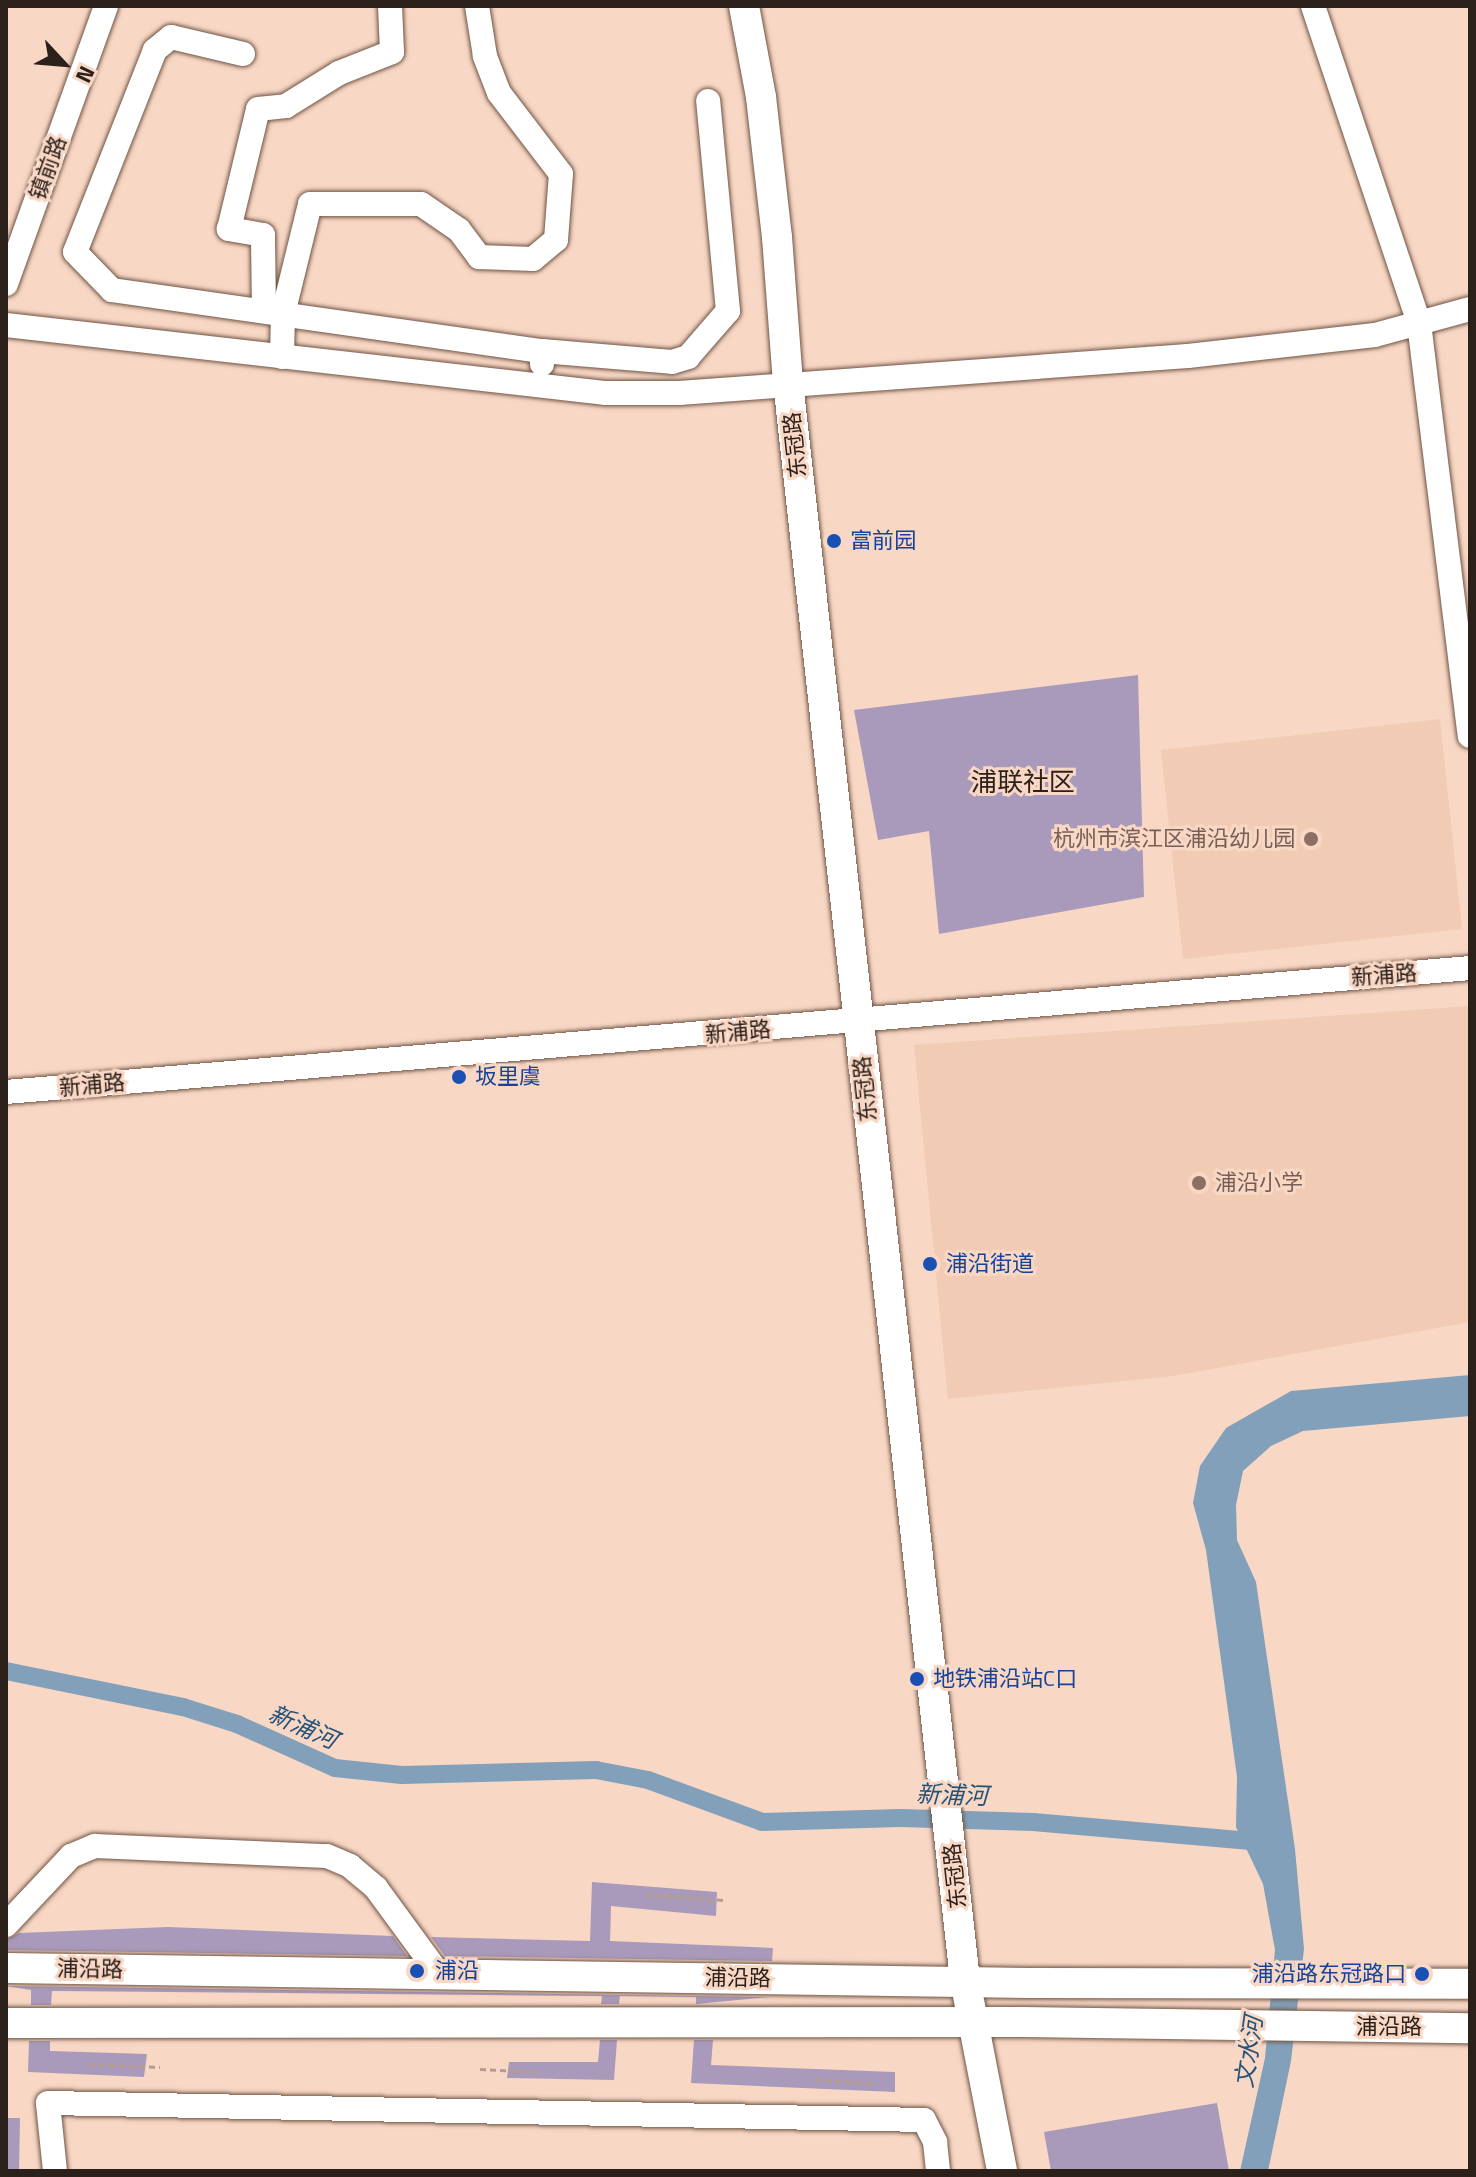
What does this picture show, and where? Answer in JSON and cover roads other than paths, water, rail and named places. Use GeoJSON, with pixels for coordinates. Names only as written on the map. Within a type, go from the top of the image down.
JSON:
{"type":"FeatureCollection","features":[{"type":"Feature","properties":{"kind":"main road","name":"东冠路"},"geometry":{"type":"LineString","coordinates":[[744,6],[761,97],[788,382],[965,1980],[1002,2171]]}},
{"type":"Feature","properties":{"kind":"main road","name":"浦沿路"},"geometry":{"type":"LineString","coordinates":[[6,1968],[1470,1984]]}},
{"type":"Feature","properties":{"kind":"main road","name":"浦沿路"},"geometry":{"type":"LineString","coordinates":[[6,2023],[1470,2028]]}},
{"type":"Feature","properties":{"kind":"street","name":"镇前路"},"geometry":{"type":"LineString","coordinates":[[6,284],[106,6]]}},
{"type":"Feature","properties":{"kind":"street"},"geometry":{"type":"LineString","coordinates":[[282,357],[263,235],[229,229],[258,109],[286,106],[339,73],[392,52],[390,6]]}},
{"type":"Feature","properties":{"kind":"street"},"geometry":{"type":"LineString","coordinates":[[274,313],[310,204],[421,204],[459,230],[479,257],[533,259],[556,240],[561,174],[499,93],[485,56],[477,6]]}},
{"type":"Feature","properties":{"kind":"street"},"geometry":{"type":"LineString","coordinates":[[1313,6],[1419,323],[1470,736]]}},
{"type":"Feature","properties":{"kind":"street"},"geometry":{"type":"LineString","coordinates":[[243,54],[171,37],[155,50],[75,252],[112,290],[542,351],[672,362],[688,357],[728,311],[708,101]]}},
{"type":"Feature","properties":{"kind":"street"},"geometry":{"type":"LineString","coordinates":[[6,325],[542,386],[679,393],[788,382],[1188,356],[1375,335],[1470,309]]}},
{"type":"Feature","properties":{"kind":"street"},"geometry":{"type":"LineString","coordinates":[[542,351],[542,386]]}},
{"type":"Feature","properties":{"kind":"street","name":"新浦路"},"geometry":{"type":"LineString","coordinates":[[6,1092],[1470,968]]}},
{"type":"Feature","properties":{"kind":"street"},"geometry":{"type":"LineString","coordinates":[[6,1925],[71,1856],[95,1846],[327,1856],[350,1866],[376,1888],[439,1974]]}},
{"type":"Feature","properties":{"kind":"street"},"geometry":{"type":"LineString","coordinates":[[55,2171],[48,2103],[924,2120],[935,2142],[938,2171]]}},
{"type":"Feature","properties":{"kind":"water"},"geometry":{"type":"Polygon","coordinates":[[[1470,1375],[1470,1416],[1303,1431],[1271,1446],[1243,1471],[1236,1505],[1237,1540],[1256,1582],[1295,1849],[1304,1949],[1291,2061],[1268,2171],[1240,2171],[1265,2058],[1275,1950],[1263,1884],[1236,1827],[1237,1777],[1206,1550],[1193,1503],[1200,1466],[1226,1428],[1291,1391],[1470,1375]]]}},
{"type":"Feature","properties":{"kind":"waterway","name":"新浦河"},"geometry":{"type":"LineString","coordinates":[[6,1671],[183,1707],[237,1724],[335,1768],[402,1775],[596,1770],[648,1780],[762,1822],[900,1818],[1033,1822],[1262,1842]]}},
{"type":"Feature","properties":{"kind":"place","name":"富前园"},"geometry":{"type":"Point","coordinates":[834,541]}},
{"type":"Feature","properties":{"kind":"place","name":"杭州市滨江区浦沿幼儿园"},"geometry":{"type":"Point","coordinates":[1311,839]}},
{"type":"Feature","properties":{"kind":"place","name":"坂里虞"},"geometry":{"type":"Point","coordinates":[459,1077]}},
{"type":"Feature","properties":{"kind":"place","name":"浦沿小学"},"geometry":{"type":"Point","coordinates":[1199,1183]}},
{"type":"Feature","properties":{"kind":"place","name":"浦沿街道"},"geometry":{"type":"Point","coordinates":[930,1264]}},
{"type":"Feature","properties":{"kind":"place","name":"地铁浦沿站C口"},"geometry":{"type":"Point","coordinates":[917,1679]}},
{"type":"Feature","properties":{"kind":"place","name":"浦沿"},"geometry":{"type":"Point","coordinates":[417,1971]}},
{"type":"Feature","properties":{"kind":"place","name":"浦沿路东冠路口"},"geometry":{"type":"Point","coordinates":[1422,1974]}},
{"type":"Feature","properties":{"kind":"district","name":"浦联社区"},"geometry":{"type":"Point","coordinates":[1023,782]}},
{"type":"Feature","properties":{"kind":"water label","name":"文水河"},"geometry":{"type":"Point","coordinates":[1249,2052]}}]}
